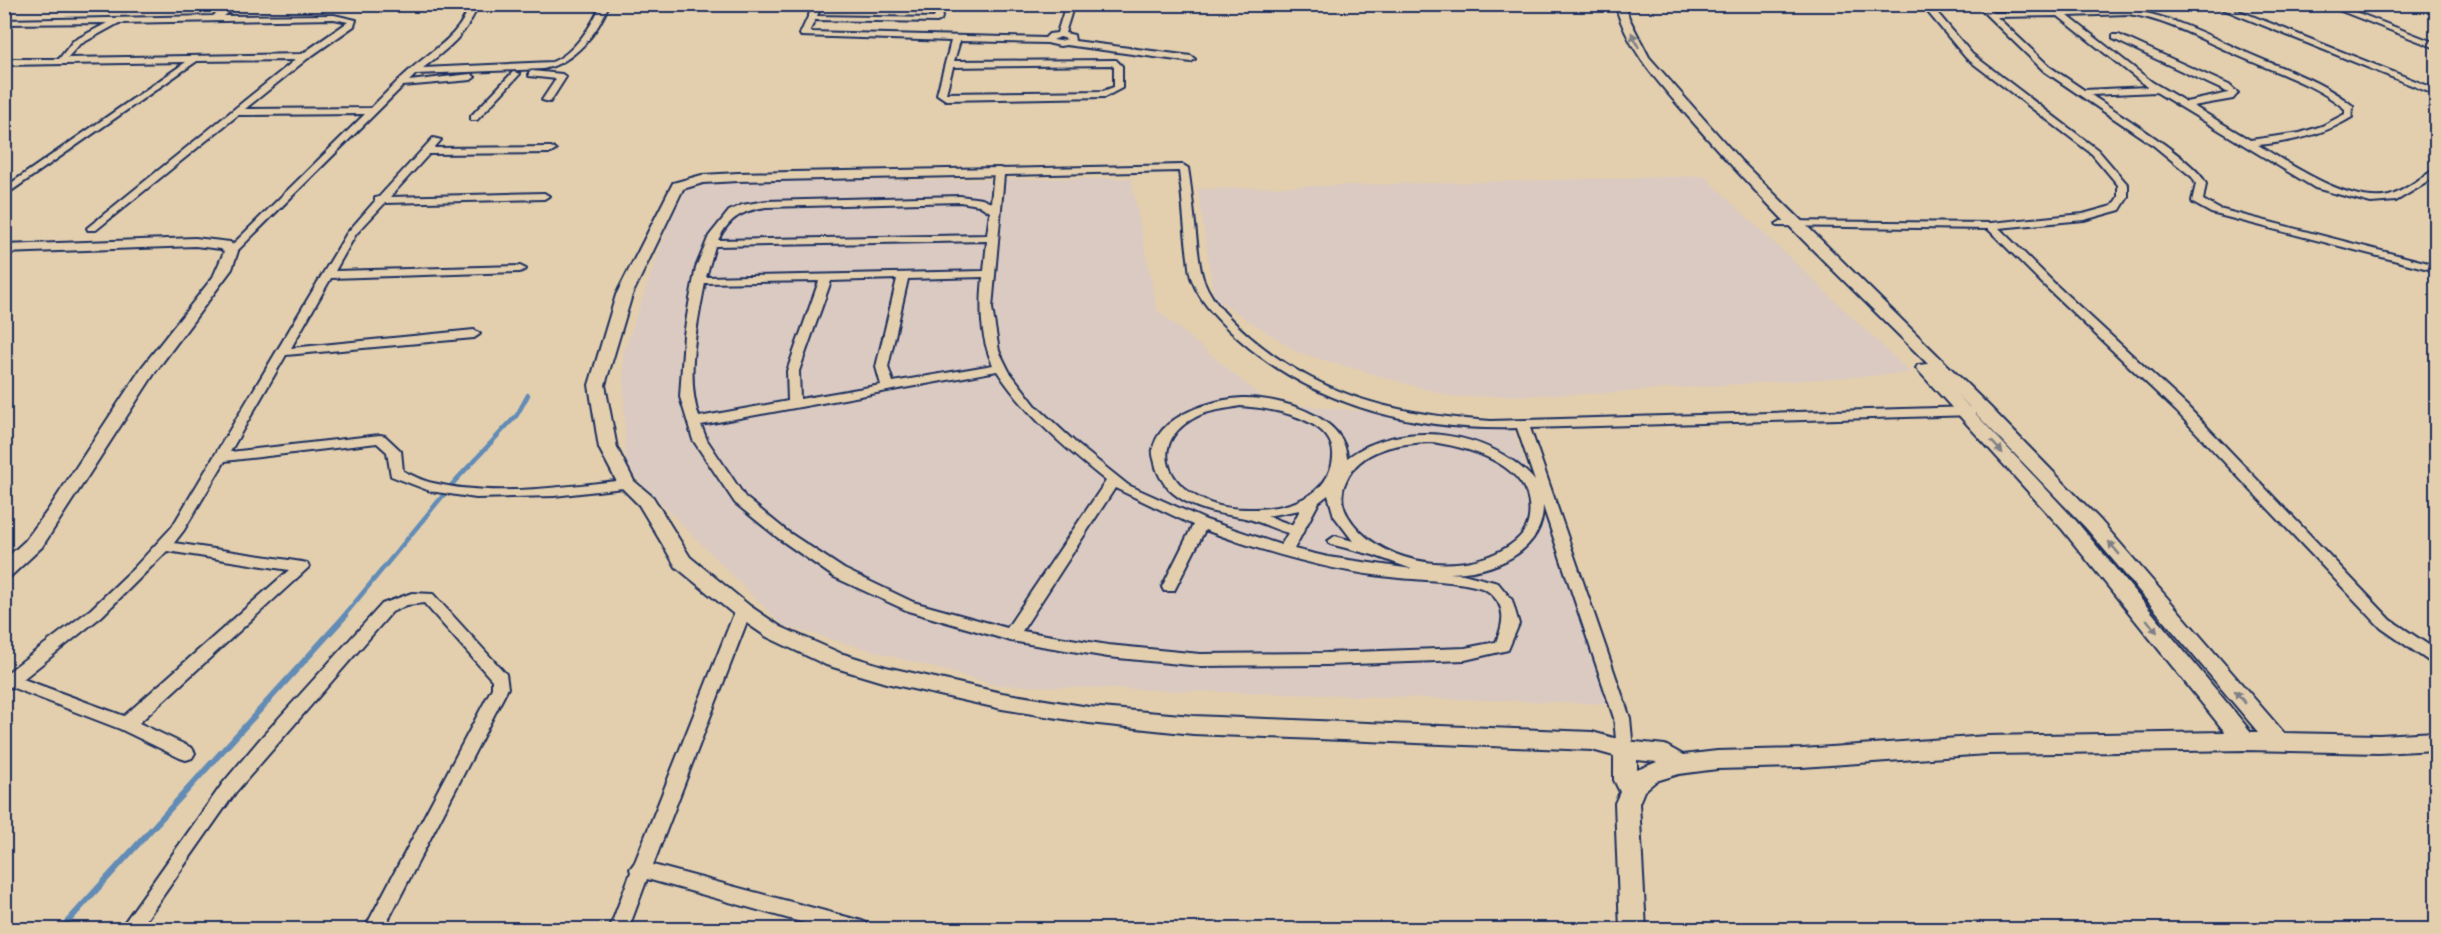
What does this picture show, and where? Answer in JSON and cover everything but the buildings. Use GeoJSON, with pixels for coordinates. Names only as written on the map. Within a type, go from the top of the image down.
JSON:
{"type":"FeatureCollection","features":[{"type":"Feature","properties":{"kind":"street"},"geometry":{"type":"LineString","coordinates":[[216,18],[236,4]]}},
{"type":"Feature","properties":{"kind":"street"},"geometry":{"type":"LineString","coordinates":[[4,571],[33,545],[171,338],[222,274],[231,251],[414,71],[452,39],[467,20],[474,4]]}},
{"type":"Feature","properties":{"kind":"street"},"geometry":{"type":"LineString","coordinates":[[414,71],[543,66],[559,62],[568,56],[592,28],[605,4]]}},
{"type":"Feature","properties":{"kind":"street"},"geometry":{"type":"LineString","coordinates":[[818,4],[804,34],[1047,41],[1055,44],[1068,43],[1191,58]]}},
{"type":"Feature","properties":{"kind":"street"},"geometry":{"type":"LineString","coordinates":[[812,18],[873,15],[937,20],[942,4]]}},
{"type":"Feature","properties":{"kind":"street"},"geometry":{"type":"LineString","coordinates":[[1060,35],[1070,4]]}},
{"type":"Feature","properties":{"kind":"street"},"geometry":{"type":"LineString","coordinates":[[1608,4],[1632,58],[1724,165],[1789,224],[1984,411],[2093,524],[2278,741]]}},
{"type":"Feature","properties":{"kind":"street"},"geometry":{"type":"LineString","coordinates":[[1620,4],[1624,18],[1644,58],[1789,224],[2069,525],[2245,741]]}},
{"type":"Feature","properties":{"kind":"street"},"geometry":{"type":"LineString","coordinates":[[1789,224],[1991,226],[2084,217],[2116,208],[2123,197],[2123,185],[2095,152],[1969,56],[1925,4]]}},
{"type":"Feature","properties":{"kind":"street"},"geometry":{"type":"LineString","coordinates":[[1979,4],[2039,63],[2156,143],[2196,175],[2202,181],[2197,201],[2204,206],[2215,211],[2436,268]]}},
{"type":"Feature","properties":{"kind":"street"},"geometry":{"type":"LineString","coordinates":[[2214,4],[2436,93]]}},
{"type":"Feature","properties":{"kind":"street"},"geometry":{"type":"LineString","coordinates":[[2327,4],[2436,46]]}},
{"type":"Feature","properties":{"kind":"street"},"geometry":{"type":"LineString","coordinates":[[2422,4],[2436,10]]}},
{"type":"Feature","properties":{"kind":"street"},"geometry":{"type":"LineString","coordinates":[[1989,15],[2133,13],[2151,16],[2296,78],[2339,99],[2350,108],[2349,115],[2320,132],[2250,143]]}},
{"type":"Feature","properties":{"kind":"street"},"geometry":{"type":"LineString","coordinates":[[2061,14],[2157,89],[2319,186],[2371,200],[2392,199],[2436,173]]}},
{"type":"Feature","properties":{"kind":"street"},"geometry":{"type":"LineString","coordinates":[[4,22],[334,17],[352,20],[351,24],[304,57],[92,228]]}},
{"type":"Feature","properties":{"kind":"street"},"geometry":{"type":"LineString","coordinates":[[63,62],[63,57],[76,43],[120,20]]}},
{"type":"Feature","properties":{"kind":"street"},"geometry":{"type":"LineString","coordinates":[[1047,41],[1052,36],[1060,35],[1072,38],[1068,43]]}},
{"type":"Feature","properties":{"kind":"street"},"geometry":{"type":"LineString","coordinates":[[2116,37],[2216,82],[2234,93],[2230,97],[2185,105]]}},
{"type":"Feature","properties":{"kind":"street"},"geometry":{"type":"LineString","coordinates":[[949,64],[1113,63],[1118,66],[1118,88],[1105,94],[946,97],[941,94],[949,64],[956,39]]}},
{"type":"Feature","properties":{"kind":"street"},"geometry":{"type":"LineString","coordinates":[[4,62],[304,57]]}},
{"type":"Feature","properties":{"kind":"street"},"geometry":{"type":"LineString","coordinates":[[4,193],[195,59]]}},
{"type":"Feature","properties":{"kind":"street"},"geometry":{"type":"LineString","coordinates":[[401,84],[516,74],[562,77],[546,100]]}},
{"type":"Feature","properties":{"kind":"street"},"geometry":{"type":"LineString","coordinates":[[474,118],[516,74]]}},
{"type":"Feature","properties":{"kind":"street"},"geometry":{"type":"LineString","coordinates":[[2081,93],[2157,89]]}},
{"type":"Feature","properties":{"kind":"street"},"geometry":{"type":"LineString","coordinates":[[237,112],[374,111]]}},
{"type":"Feature","properties":{"kind":"street"},"geometry":{"type":"LineString","coordinates":[[7,682],[100,609],[146,567],[177,530],[352,233],[436,140]]}},
{"type":"Feature","properties":{"kind":"street"},"geometry":{"type":"LineString","coordinates":[[425,151],[551,150]]}},
{"type":"Feature","properties":{"kind":"street"},"geometry":{"type":"LineString","coordinates":[[1679,765],[1665,754],[1624,750],[1592,741],[1193,725],[1089,715],[1002,701],[876,672],[834,659],[774,632],[743,611],[683,562],[646,501],[627,484],[608,448],[597,385],[624,295],[678,186],[702,178],[729,177],[1183,168],[1197,280],[1220,315],[1251,345],[1296,377],[1328,394],[1392,413],[1450,423],[1522,424],[1984,411]]}},
{"type":"Feature","properties":{"kind":"street"},"geometry":{"type":"LineString","coordinates":[[995,211],[982,202],[960,199],[766,204],[746,207],[732,213],[721,225],[712,243],[700,280],[690,335],[686,397],[700,440],[740,500],[783,535],[839,573],[908,606],[1011,635],[1108,651],[1200,660],[1326,659],[1465,654],[1502,646],[1511,624],[1508,604],[1493,587],[1463,579],[1386,572],[1328,562],[1263,546],[1201,523],[1123,488],[1031,409],[1000,367],[993,351],[986,308],[987,274],[992,238],[995,211],[999,172]]}},
{"type":"Feature","properties":{"kind":"street"},"geometry":{"type":"LineString","coordinates":[[379,201],[544,196]]}},
{"type":"Feature","properties":{"kind":"street"},"geometry":{"type":"LineString","coordinates":[[1991,226],[2051,286],[2181,408],[2386,624],[2436,658]]}},
{"type":"Feature","properties":{"kind":"street"},"geometry":{"type":"LineString","coordinates":[[712,243],[992,238]]}},
{"type":"Feature","properties":{"kind":"street"},"geometry":{"type":"LineString","coordinates":[[4,249],[195,242],[225,245],[231,251]]}},
{"type":"Feature","properties":{"kind":"street"},"geometry":{"type":"LineString","coordinates":[[327,275],[520,269]]}},
{"type":"Feature","properties":{"kind":"street"},"geometry":{"type":"LineString","coordinates":[[700,280],[987,274]]}},
{"type":"Feature","properties":{"kind":"street"},"geometry":{"type":"LineString","coordinates":[[888,387],[882,367],[903,276]]}},
{"type":"Feature","properties":{"kind":"street"},"geometry":{"type":"LineString","coordinates":[[794,404],[793,371],[826,278]]}},
{"type":"Feature","properties":{"kind":"street"},"geometry":{"type":"LineString","coordinates":[[282,352],[474,334]]}},
{"type":"Feature","properties":{"kind":"street"},"geometry":{"type":"LineString","coordinates":[[694,422],[1000,367]]}},
{"type":"Feature","properties":{"kind":"street"},"geometry":{"type":"LineString","coordinates":[[1255,402],[1295,410],[1326,429],[1337,446],[1340,465],[1332,483],[1314,498],[1289,509],[1243,514],[1228,513],[1199,505],[1176,491],[1163,474],[1158,456],[1160,446],[1170,429],[1189,416],[1220,405],[1255,402]]}},
{"type":"Feature","properties":{"kind":"street"},"geometry":{"type":"LineString","coordinates":[[1522,424],[1622,718],[1626,780],[1632,792]]}},
{"type":"Feature","properties":{"kind":"street"},"geometry":{"type":"LineString","coordinates":[[221,457],[380,439],[394,451],[396,473],[429,487],[469,492],[549,491],[627,484]]}},
{"type":"Feature","properties":{"kind":"street"},"geometry":{"type":"LineString","coordinates":[[1328,562],[1335,541],[1338,510],[1335,489],[1344,469],[1362,454],[1401,440],[1448,440],[1492,454],[1516,470],[1531,489],[1536,500],[1536,521],[1525,540],[1503,556],[1474,565],[1439,567],[1421,565],[1335,541]]}},
{"type":"Feature","properties":{"kind":"street"},"geometry":{"type":"LineString","coordinates":[[1011,635],[1113,480]]}},
{"type":"Feature","properties":{"kind":"street"},"geometry":{"type":"LineString","coordinates":[[1285,551],[1314,498]]}},
{"type":"Feature","properties":{"kind":"street"},"geometry":{"type":"LineString","coordinates":[[1338,510],[1347,525],[1361,540],[1388,556]]}},
{"type":"Feature","properties":{"kind":"street"},"geometry":{"type":"LineString","coordinates":[[1243,514],[1297,531]]}},
{"type":"Feature","properties":{"kind":"street"},"geometry":{"type":"LineString","coordinates":[[1169,587],[1201,523]]}},
{"type":"Feature","properties":{"kind":"street"},"geometry":{"type":"LineString","coordinates":[[126,724],[302,567],[164,546]]}},
{"type":"Feature","properties":{"kind":"street"},"geometry":{"type":"LineString","coordinates":[[128,930],[237,779],[387,608],[414,597],[428,598],[500,678],[500,688],[373,930]]}},
{"type":"Feature","properties":{"kind":"street"},"geometry":{"type":"LineString","coordinates":[[618,930],[639,869],[743,611]]}},
{"type":"Feature","properties":{"kind":"street"},"geometry":{"type":"LineString","coordinates":[[7,682],[126,724],[186,753]]}},
{"type":"Feature","properties":{"kind":"street"},"geometry":{"type":"LineString","coordinates":[[1633,930],[1627,803],[1635,785],[1648,774],[1679,765],[1717,760],[1802,758],[1987,745],[2245,741],[2379,744],[2436,741]]}},
{"type":"Feature","properties":{"kind":"street"},"geometry":{"type":"LineString","coordinates":[[639,869],[862,930]]}},
{"type":"Feature","properties":{"kind":"shaded area"},"geometry":{"type":"Polygon","coordinates":[[[1704,176],[1911,373],[1590,394],[1453,397],[1299,353],[1214,298],[1198,189],[1704,176]]]}},
{"type":"Feature","properties":{"kind":"shaded area"},"geometry":{"type":"Polygon","coordinates":[[[1131,178],[1157,310],[1269,403],[1511,424],[1612,704],[996,685],[783,626],[626,468],[623,354],[683,182],[1131,178]]]}},
{"type":"Feature","properties":{"kind":"waterway"},"geometry":{"type":"LineString","coordinates":[[343,617],[455,481],[517,415],[528,395]]}},
{"type":"Feature","properties":{"kind":"waterway"},"geometry":{"type":"LineString","coordinates":[[60,930],[345,616]]}}]}
